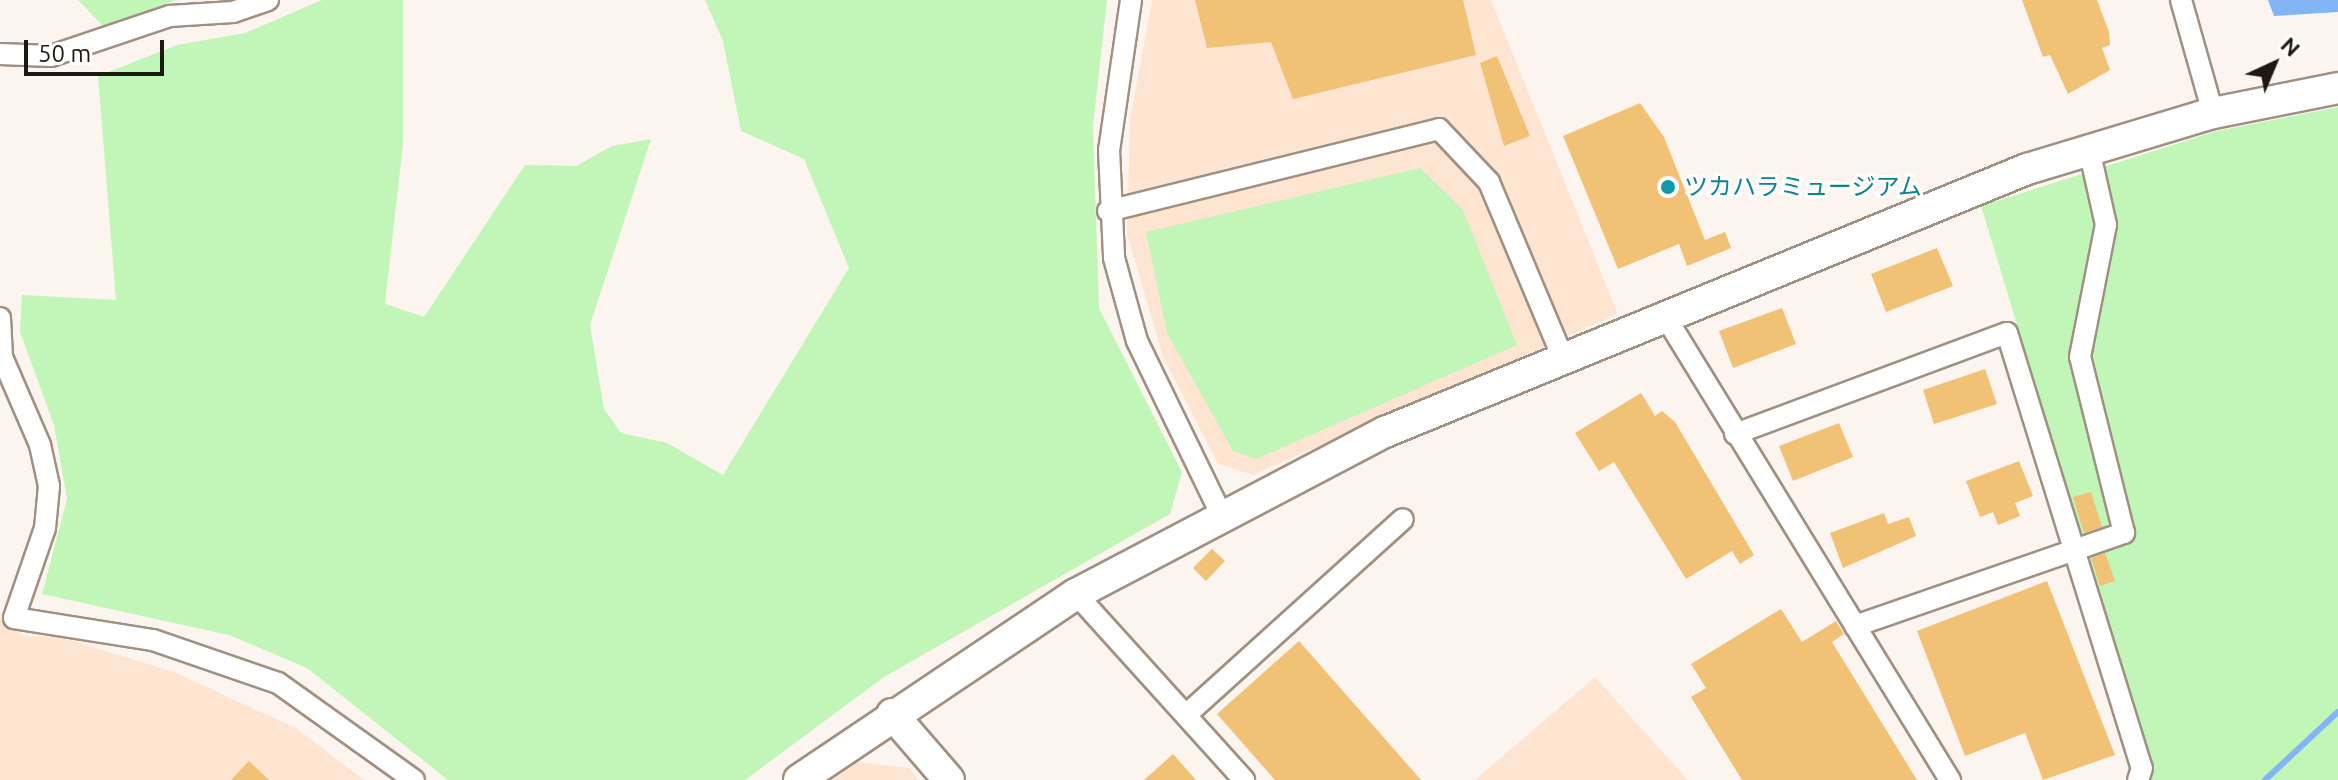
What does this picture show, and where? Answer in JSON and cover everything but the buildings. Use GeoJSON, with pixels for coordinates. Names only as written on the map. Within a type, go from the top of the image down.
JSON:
{"type":"FeatureCollection","features":[{"type":"Feature","properties":{"kind":"street"},"geometry":{"type":"LineString","coordinates":[[0,54],[51,56],[170,16],[233,12],[268,0]]}},
{"type":"Feature","properties":{"kind":"street"},"geometry":{"type":"LineString","coordinates":[[1131,0],[1108,211],[1137,341],[1220,512]]}},
{"type":"Feature","properties":{"kind":"street"},"geometry":{"type":"LineString","coordinates":[[2181,0],[2213,113]]}},
{"type":"Feature","properties":{"kind":"street"},"geometry":{"type":"LineString","coordinates":[[799,780],[892,714],[1076,594],[1220,512],[1563,358],[1865,231],[2089,149],[2213,113],[2338,88]]}},
{"type":"Feature","properties":{"kind":"street"},"geometry":{"type":"LineString","coordinates":[[1108,211],[1439,129],[1489,182],[1563,358]]}},
{"type":"Feature","properties":{"kind":"street"},"geometry":{"type":"LineString","coordinates":[[1855,626],[2073,546],[2124,533],[2126,525],[2080,357],[2106,225],[2089,149]]}},
{"type":"Feature","properties":{"kind":"street"},"geometry":{"type":"LineString","coordinates":[[1665,316],[1950,780]]}},
{"type":"Feature","properties":{"kind":"street"},"geometry":{"type":"LineString","coordinates":[[0,318],[2,357],[40,445],[49,486],[45,528],[14,618],[153,640],[278,683],[414,780]]}},
{"type":"Feature","properties":{"kind":"street"},"geometry":{"type":"LineString","coordinates":[[1735,434],[2007,333],[2142,768],[2138,780]]}},
{"type":"Feature","properties":{"kind":"street"},"geometry":{"type":"LineString","coordinates":[[1186,715],[1403,519]]}},
{"type":"Feature","properties":{"kind":"street"},"geometry":{"type":"LineString","coordinates":[[1076,594],[1244,780]]}},
{"type":"Feature","properties":{"kind":"street"},"geometry":{"type":"LineString","coordinates":[[892,714],[949,780]]}},
{"type":"Feature","properties":{"kind":"shaded area"},"geometry":{"type":"Polygon","coordinates":[[[1152,0],[1491,0],[1618,314],[1253,475],[1218,464],[1163,357],[1127,233],[1130,120],[1152,0]]]}},
{"type":"Feature","properties":{"kind":"shaded area"},"geometry":{"type":"Polygon","coordinates":[[[0,616],[24,636],[60,637],[174,672],[296,728],[364,780],[0,780],[0,616]]]}},
{"type":"Feature","properties":{"kind":"shaded area"},"geometry":{"type":"Polygon","coordinates":[[[1595,677],[1688,780],[1475,780],[1595,677]]]}},
{"type":"Feature","properties":{"kind":"shaded area"},"geometry":{"type":"Polygon","coordinates":[[[858,762],[909,768],[919,780],[832,780],[858,762]]]}},
{"type":"Feature","properties":{"kind":"green space"},"geometry":{"type":"Polygon","coordinates":[[[78,0],[176,0],[105,28],[78,0]]]}},
{"type":"Feature","properties":{"kind":"green space"},"geometry":{"type":"Polygon","coordinates":[[[322,0],[403,0],[403,144],[385,304],[424,317],[525,165],[576,166],[612,146],[651,139],[590,325],[604,409],[621,433],[667,443],[723,475],[849,268],[804,159],[741,131],[723,41],[705,0],[1107,0],[1093,126],[1099,308],[1182,472],[1170,514],[884,677],[745,780],[448,780],[307,668],[229,635],[42,594],[67,499],[54,425],[20,332],[22,295],[116,300],[98,76],[177,45],[245,33],[322,0]]]}},
{"type":"Feature","properties":{"kind":"green space"},"geometry":{"type":"Polygon","coordinates":[[[2338,107],[2338,780],[2149,780],[2152,768],[1981,206],[2217,131],[2338,107]]]}},
{"type":"Feature","properties":{"kind":"green space"},"geometry":{"type":"Polygon","coordinates":[[[1420,168],[1463,210],[1517,345],[1256,459],[1233,451],[1167,333],[1146,232],[1420,168]]]}},
{"type":"Feature","properties":{"kind":"water"},"geometry":{"type":"Polygon","coordinates":[[[2268,0],[2338,0],[2338,12],[2274,16],[2268,0]]]}},
{"type":"Feature","properties":{"kind":"waterway"},"geometry":{"type":"LineString","coordinates":[[2265,780],[2338,712]]}},
{"type":"Feature","properties":{"kind":"place","name":"ツカハラミュージアム"},"geometry":{"type":"Point","coordinates":[1668,187]}}]}
